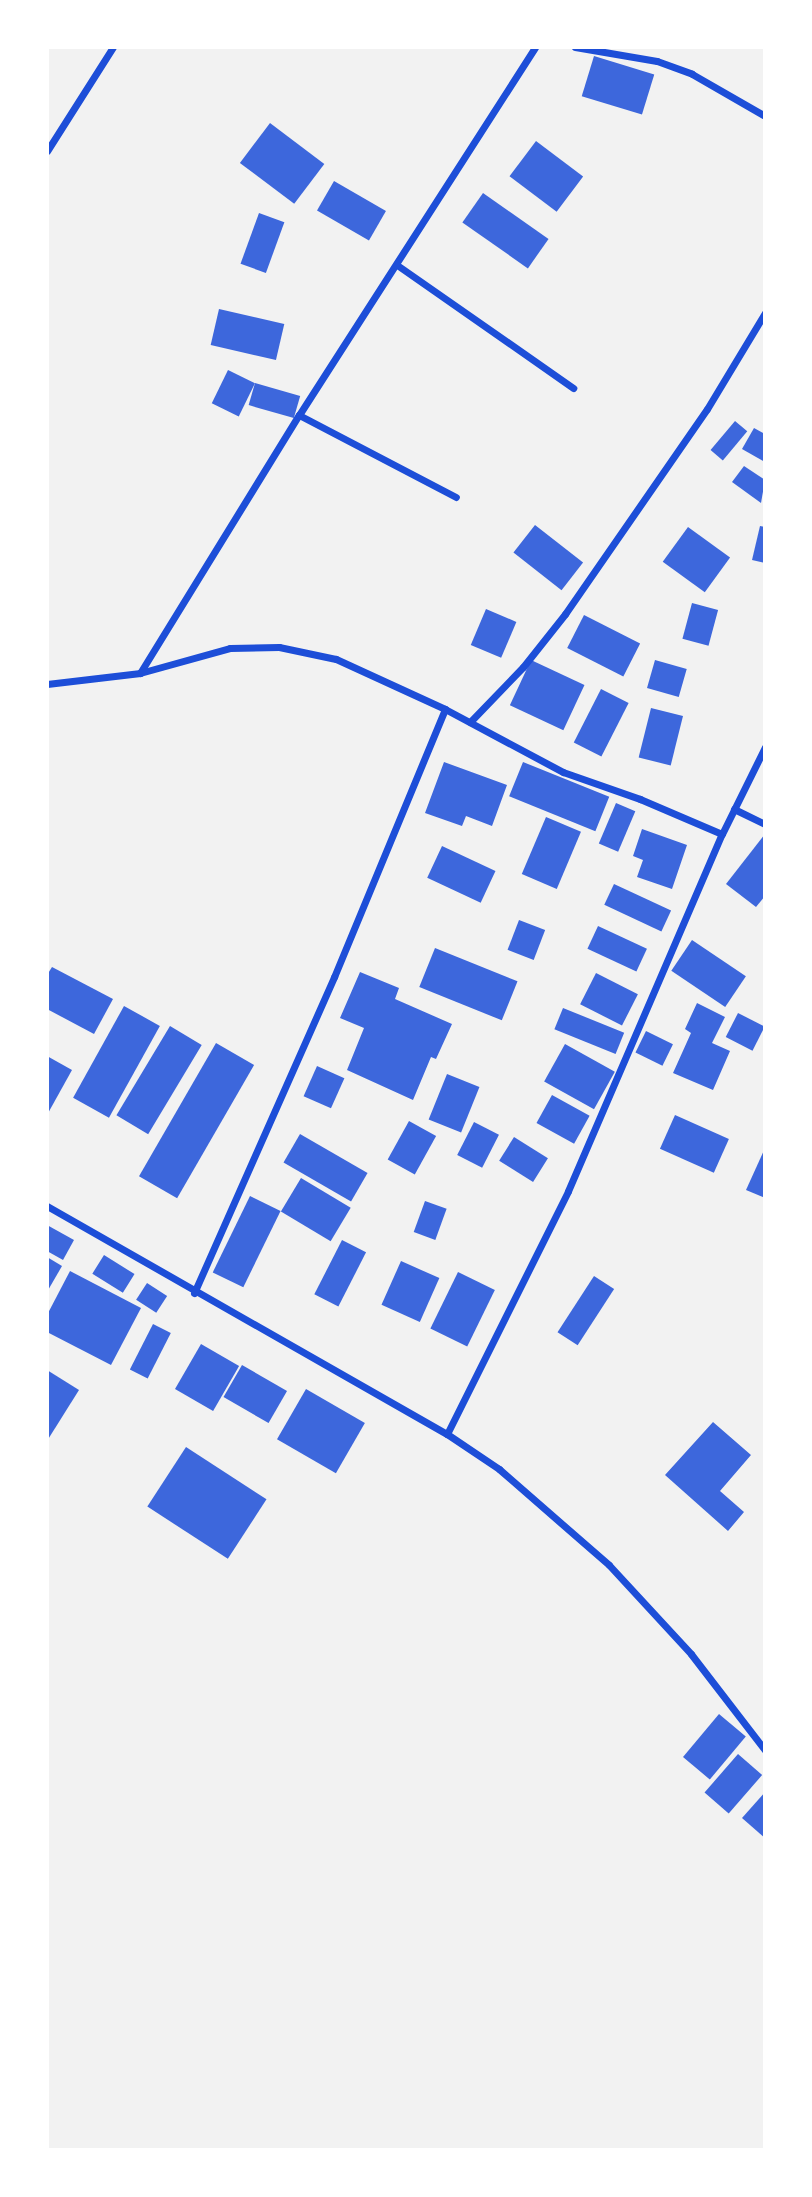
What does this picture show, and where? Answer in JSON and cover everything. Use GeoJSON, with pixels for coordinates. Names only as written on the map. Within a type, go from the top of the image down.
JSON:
{"type":"FeatureCollection","features":[{"type":"Feature","properties":{"kind":"street"},"geometry":{"type":"LineString","coordinates":[[47,151],[113,47]]}},
{"type":"Feature","properties":{"kind":"street"},"geometry":{"type":"LineString","coordinates":[[140,673],[299,415],[535,47]]}},
{"type":"Feature","properties":{"kind":"street"},"geometry":{"type":"LineString","coordinates":[[575,47],[657,61],[692,74],[765,116]]}},
{"type":"Feature","properties":{"kind":"street"},"geometry":{"type":"LineString","coordinates":[[397,265],[573,388]]}},
{"type":"Feature","properties":{"kind":"street"},"geometry":{"type":"LineString","coordinates":[[470,722],[523,667],[565,614],[707,409],[765,313]]}},
{"type":"Feature","properties":{"kind":"street"},"geometry":{"type":"LineString","coordinates":[[299,415],[456,498]]}},
{"type":"Feature","properties":{"kind":"street"},"geometry":{"type":"LineString","coordinates":[[47,684],[140,673],[230,648],[279,647],[336,659],[446,709],[563,772],[640,799],[722,834]]}},
{"type":"Feature","properties":{"kind":"street"},"geometry":{"type":"LineString","coordinates":[[194,1293],[334,977],[446,709]]}},
{"type":"Feature","properties":{"kind":"street"},"geometry":{"type":"LineString","coordinates":[[447,1434],[568,1191],[722,834],[765,747]]}},
{"type":"Feature","properties":{"kind":"street"},"geometry":{"type":"LineString","coordinates":[[734,809],[765,824]]}},
{"type":"Feature","properties":{"kind":"street"},"geometry":{"type":"LineString","coordinates":[[47,1206],[194,1293],[447,1434],[499,1469],[609,1565],[691,1654],[765,1750]]}},
{"type":"Feature","properties":{"kind":"building"},"geometry":{"type":"Polygon","coordinates":[[[594,56],[654,74],[642,115],[582,96],[594,56]]]}},
{"type":"Feature","properties":{"kind":"building"},"geometry":{"type":"Polygon","coordinates":[[[270,123],[324,164],[294,204],[240,163],[270,123]]]}},
{"type":"Feature","properties":{"kind":"building"},"geometry":{"type":"Polygon","coordinates":[[[536,141],[583,177],[557,212],[510,176],[536,141]]]}},
{"type":"Feature","properties":{"kind":"building"},"geometry":{"type":"Polygon","coordinates":[[[334,181],[386,211],[369,240],[317,210],[334,181]]]}},
{"type":"Feature","properties":{"kind":"building"},"geometry":{"type":"Polygon","coordinates":[[[483,193],[549,239],[528,268],[462,222],[483,193]]]}},
{"type":"Feature","properties":{"kind":"building"},"geometry":{"type":"Polygon","coordinates":[[[259,213],[284,222],[266,273],[241,264],[259,213]]]}},
{"type":"Feature","properties":{"kind":"building"},"geometry":{"type":"Polygon","coordinates":[[[219,309],[284,324],[276,360],[211,345],[219,309]]]}},
{"type":"Feature","properties":{"kind":"building"},"geometry":{"type":"Polygon","coordinates":[[[228,370],[255,383],[239,416],[212,403],[228,370]]]}},
{"type":"Feature","properties":{"kind":"building"},"geometry":{"type":"Polygon","coordinates":[[[255,383],[300,396],[294,418],[249,405],[255,383]]]}},
{"type":"Feature","properties":{"kind":"building"},"geometry":{"type":"Polygon","coordinates":[[[735,421],[747,431],[723,460],[711,450],[735,421]]]}},
{"type":"Feature","properties":{"kind":"building"},"geometry":{"type":"Polygon","coordinates":[[[754,428],[765,434],[765,462],[742,449],[754,428]]]}},
{"type":"Feature","properties":{"kind":"building"},"geometry":{"type":"Polygon","coordinates":[[[744,466],[765,480],[761,503],[732,482],[744,466]]]}},
{"type":"Feature","properties":{"kind":"building"},"geometry":{"type":"Polygon","coordinates":[[[535,525],[583,563],[562,590],[513,553],[535,525]]]}},
{"type":"Feature","properties":{"kind":"building"},"geometry":{"type":"Polygon","coordinates":[[[760,526],[765,527],[765,563],[752,560],[760,526]]]}},
{"type":"Feature","properties":{"kind":"building"},"geometry":{"type":"Polygon","coordinates":[[[688,527],[730,558],[705,592],[663,562],[688,527]]]}},
{"type":"Feature","properties":{"kind":"building"},"geometry":{"type":"Polygon","coordinates":[[[692,603],[718,610],[709,646],[682,639],[692,603]]]}},
{"type":"Feature","properties":{"kind":"building"},"geometry":{"type":"Polygon","coordinates":[[[486,609],[516,622],[501,658],[471,645],[486,609]]]}},
{"type":"Feature","properties":{"kind":"building"},"geometry":{"type":"Polygon","coordinates":[[[584,615],[640,644],[623,677],[567,648],[584,615]]]}},
{"type":"Feature","properties":{"kind":"building"},"geometry":{"type":"Polygon","coordinates":[[[531,660],[584,685],[563,730],[510,705],[531,660]]]}},
{"type":"Feature","properties":{"kind":"building"},"geometry":{"type":"Polygon","coordinates":[[[655,660],[687,669],[679,697],[647,688],[655,660]]]}},
{"type":"Feature","properties":{"kind":"building"},"geometry":{"type":"Polygon","coordinates":[[[601,689],[629,703],[601,757],[574,742],[601,689]]]}},
{"type":"Feature","properties":{"kind":"building"},"geometry":{"type":"Polygon","coordinates":[[[651,708],[683,716],[671,765],[639,757],[651,708]]]}},
{"type":"Feature","properties":{"kind":"building"},"geometry":{"type":"Polygon","coordinates":[[[444,762],[507,785],[492,826],[466,816],[462,826],[425,813],[444,762]]]}},
{"type":"Feature","properties":{"kind":"building"},"geometry":{"type":"Polygon","coordinates":[[[523,762],[609,797],[595,831],[509,796],[523,762]]]}},
{"type":"Feature","properties":{"kind":"building"},"geometry":{"type":"Polygon","coordinates":[[[616,803],[635,811],[618,852],[599,844],[616,803]]]}},
{"type":"Feature","properties":{"kind":"building"},"geometry":{"type":"Polygon","coordinates":[[[546,817],[581,832],[557,889],[522,874],[546,817]]]}},
{"type":"Feature","properties":{"kind":"building"},"geometry":{"type":"Polygon","coordinates":[[[642,829],[687,845],[672,889],[637,877],[643,860],[633,856],[642,829]]]}},
{"type":"Feature","properties":{"kind":"building"},"geometry":{"type":"Polygon","coordinates":[[[765,834],[765,896],[756,907],[726,884],[765,834]]]}},
{"type":"Feature","properties":{"kind":"building"},"geometry":{"type":"Polygon","coordinates":[[[442,846],[495,871],[481,903],[427,878],[442,846]]]}},
{"type":"Feature","properties":{"kind":"building"},"geometry":{"type":"Polygon","coordinates":[[[614,884],[671,911],[661,931],[604,905],[614,884]]]}},
{"type":"Feature","properties":{"kind":"building"},"geometry":{"type":"Polygon","coordinates":[[[519,920],[545,930],[534,960],[508,950],[519,920]]]}},
{"type":"Feature","properties":{"kind":"building"},"geometry":{"type":"Polygon","coordinates":[[[598,926],[647,949],[636,971],[587,949],[598,926]]]}},
{"type":"Feature","properties":{"kind":"building"},"geometry":{"type":"Polygon","coordinates":[[[692,940],[746,976],[725,1007],[671,971],[692,940]]]}},
{"type":"Feature","properties":{"kind":"building"},"geometry":{"type":"Polygon","coordinates":[[[435,948],[518,981],[502,1020],[419,987],[435,948]]]}},
{"type":"Feature","properties":{"kind":"building"},"geometry":{"type":"Polygon","coordinates":[[[52,967],[113,999],[94,1034],[47,1009],[47,975],[52,967]]]}},
{"type":"Feature","properties":{"kind":"building"},"geometry":{"type":"Polygon","coordinates":[[[360,972],[399,988],[395,999],[452,1024],[436,1059],[431,1057],[413,1100],[347,1070],[364,1028],[340,1018],[360,972]]]}},
{"type":"Feature","properties":{"kind":"building"},"geometry":{"type":"Polygon","coordinates":[[[596,973],[638,994],[622,1026],[580,1004],[596,973]]]}},
{"type":"Feature","properties":{"kind":"building"},"geometry":{"type":"Polygon","coordinates":[[[697,1003],[725,1017],[712,1043],[730,1051],[713,1090],[673,1073],[691,1033],[685,1029],[697,1003]]]}},
{"type":"Feature","properties":{"kind":"building"},"geometry":{"type":"Polygon","coordinates":[[[124,1006],[160,1026],[109,1118],[73,1098],[124,1006]]]}},
{"type":"Feature","properties":{"kind":"building"},"geometry":{"type":"Polygon","coordinates":[[[563,1008],[624,1033],[616,1054],[554,1029],[563,1008]]]}},
{"type":"Feature","properties":{"kind":"building"},"geometry":{"type":"Polygon","coordinates":[[[738,1013],[765,1027],[752,1051],[726,1037],[738,1013]]]}},
{"type":"Feature","properties":{"kind":"building"},"geometry":{"type":"Polygon","coordinates":[[[170,1026],[202,1045],[148,1134],[116,1115],[170,1026]]]}},
{"type":"Feature","properties":{"kind":"building"},"geometry":{"type":"Polygon","coordinates":[[[646,1031],[673,1044],[662,1066],[635,1053],[646,1031]]]}},
{"type":"Feature","properties":{"kind":"building"},"geometry":{"type":"Polygon","coordinates":[[[216,1043],[254,1065],[177,1198],[139,1176],[216,1043]]]}},
{"type":"Feature","properties":{"kind":"building"},"geometry":{"type":"Polygon","coordinates":[[[565,1044],[615,1072],[594,1109],[544,1082],[565,1044]]]}},
{"type":"Feature","properties":{"kind":"building"},"geometry":{"type":"Polygon","coordinates":[[[47,1056],[72,1070],[47,1115],[47,1056]]]}},
{"type":"Feature","properties":{"kind":"building"},"geometry":{"type":"Polygon","coordinates":[[[317,1066],[344,1078],[331,1108],[304,1096],[317,1066]]]}},
{"type":"Feature","properties":{"kind":"building"},"geometry":{"type":"Polygon","coordinates":[[[447,1074],[479,1087],[461,1133],[429,1119],[447,1074]]]}},
{"type":"Feature","properties":{"kind":"building"},"geometry":{"type":"Polygon","coordinates":[[[552,1095],[590,1116],[574,1144],[536,1123],[552,1095]]]}},
{"type":"Feature","properties":{"kind":"building"},"geometry":{"type":"Polygon","coordinates":[[[675,1115],[729,1139],[714,1173],[660,1149],[675,1115]]]}},
{"type":"Feature","properties":{"kind":"building"},"geometry":{"type":"Polygon","coordinates":[[[409,1121],[436,1136],[415,1175],[388,1159],[409,1121]]]}},
{"type":"Feature","properties":{"kind":"building"},"geometry":{"type":"Polygon","coordinates":[[[474,1122],[499,1135],[482,1168],[457,1155],[474,1122]]]}},
{"type":"Feature","properties":{"kind":"building"},"geometry":{"type":"Polygon","coordinates":[[[300,1134],[368,1173],[351,1202],[284,1163],[300,1134]]]}},
{"type":"Feature","properties":{"kind":"building"},"geometry":{"type":"Polygon","coordinates":[[[514,1137],[548,1158],[533,1182],[499,1161],[514,1137]]]}},
{"type":"Feature","properties":{"kind":"building"},"geometry":{"type":"Polygon","coordinates":[[[765,1148],[765,1198],[746,1190],[765,1148]]]}},
{"type":"Feature","properties":{"kind":"building"},"geometry":{"type":"Polygon","coordinates":[[[301,1178],[351,1208],[331,1241],[281,1211],[301,1178]]]}},
{"type":"Feature","properties":{"kind":"building"},"geometry":{"type":"Polygon","coordinates":[[[250,1196],[281,1211],[243,1287],[213,1272],[250,1196]]]}},
{"type":"Feature","properties":{"kind":"building"},"geometry":{"type":"Polygon","coordinates":[[[425,1201],[447,1209],[435,1240],[414,1232],[425,1201]]]}},
{"type":"Feature","properties":{"kind":"building"},"geometry":{"type":"Polygon","coordinates":[[[47,1225],[74,1240],[63,1260],[47,1251],[47,1225]]]}},
{"type":"Feature","properties":{"kind":"building"},"geometry":{"type":"Polygon","coordinates":[[[342,1240],[366,1252],[338,1307],[314,1294],[342,1240]]]}},
{"type":"Feature","properties":{"kind":"building"},"geometry":{"type":"Polygon","coordinates":[[[104,1255],[135,1274],[123,1293],[92,1274],[104,1255]]]}},
{"type":"Feature","properties":{"kind":"building"},"geometry":{"type":"Polygon","coordinates":[[[47,1257],[62,1266],[47,1292],[47,1257]]]}},
{"type":"Feature","properties":{"kind":"building"},"geometry":{"type":"Polygon","coordinates":[[[401,1261],[439,1278],[420,1322],[381,1305],[401,1261]]]}},
{"type":"Feature","properties":{"kind":"building"},"geometry":{"type":"Polygon","coordinates":[[[70,1271],[141,1308],[111,1365],[47,1332],[47,1315],[70,1271]]]}},
{"type":"Feature","properties":{"kind":"building"},"geometry":{"type":"Polygon","coordinates":[[[458,1272],[495,1290],[467,1347],[430,1329],[458,1272]]]}},
{"type":"Feature","properties":{"kind":"building"},"geometry":{"type":"Polygon","coordinates":[[[594,1276],[614,1289],[578,1345],[558,1332],[594,1276]]]}},
{"type":"Feature","properties":{"kind":"building"},"geometry":{"type":"Polygon","coordinates":[[[147,1283],[167,1296],[156,1313],[136,1300],[147,1283]]]}},
{"type":"Feature","properties":{"kind":"building"},"geometry":{"type":"Polygon","coordinates":[[[153,1324],[171,1333],[148,1379],[130,1369],[153,1324]]]}},
{"type":"Feature","properties":{"kind":"building"},"geometry":{"type":"Polygon","coordinates":[[[201,1344],[239,1366],[213,1411],[175,1389],[201,1344]]]}},
{"type":"Feature","properties":{"kind":"building"},"geometry":{"type":"Polygon","coordinates":[[[242,1365],[287,1391],[269,1423],[223,1397],[242,1365]]]}},
{"type":"Feature","properties":{"kind":"building"},"geometry":{"type":"Polygon","coordinates":[[[47,1370],[79,1390],[47,1441],[47,1370]]]}},
{"type":"Feature","properties":{"kind":"building"},"geometry":{"type":"Polygon","coordinates":[[[306,1389],[365,1423],[336,1473],[277,1439],[306,1389]]]}},
{"type":"Feature","properties":{"kind":"building"},"geometry":{"type":"Polygon","coordinates":[[[713,1422],[751,1455],[720,1491],[744,1512],[728,1531],[665,1475],[713,1422]]]}},
{"type":"Feature","properties":{"kind":"building"},"geometry":{"type":"Polygon","coordinates":[[[186,1447],[267,1499],[228,1559],[147,1507],[186,1447]]]}},
{"type":"Feature","properties":{"kind":"building"},"geometry":{"type":"Polygon","coordinates":[[[719,1714],[746,1736],[710,1779],[683,1757],[719,1714]]]}},
{"type":"Feature","properties":{"kind":"building"},"geometry":{"type":"Polygon","coordinates":[[[738,1754],[762,1775],[729,1813],[705,1792],[738,1754]]]}},
{"type":"Feature","properties":{"kind":"building"},"geometry":{"type":"Polygon","coordinates":[[[765,1792],[765,1838],[742,1818],[765,1792]]]}}]}
